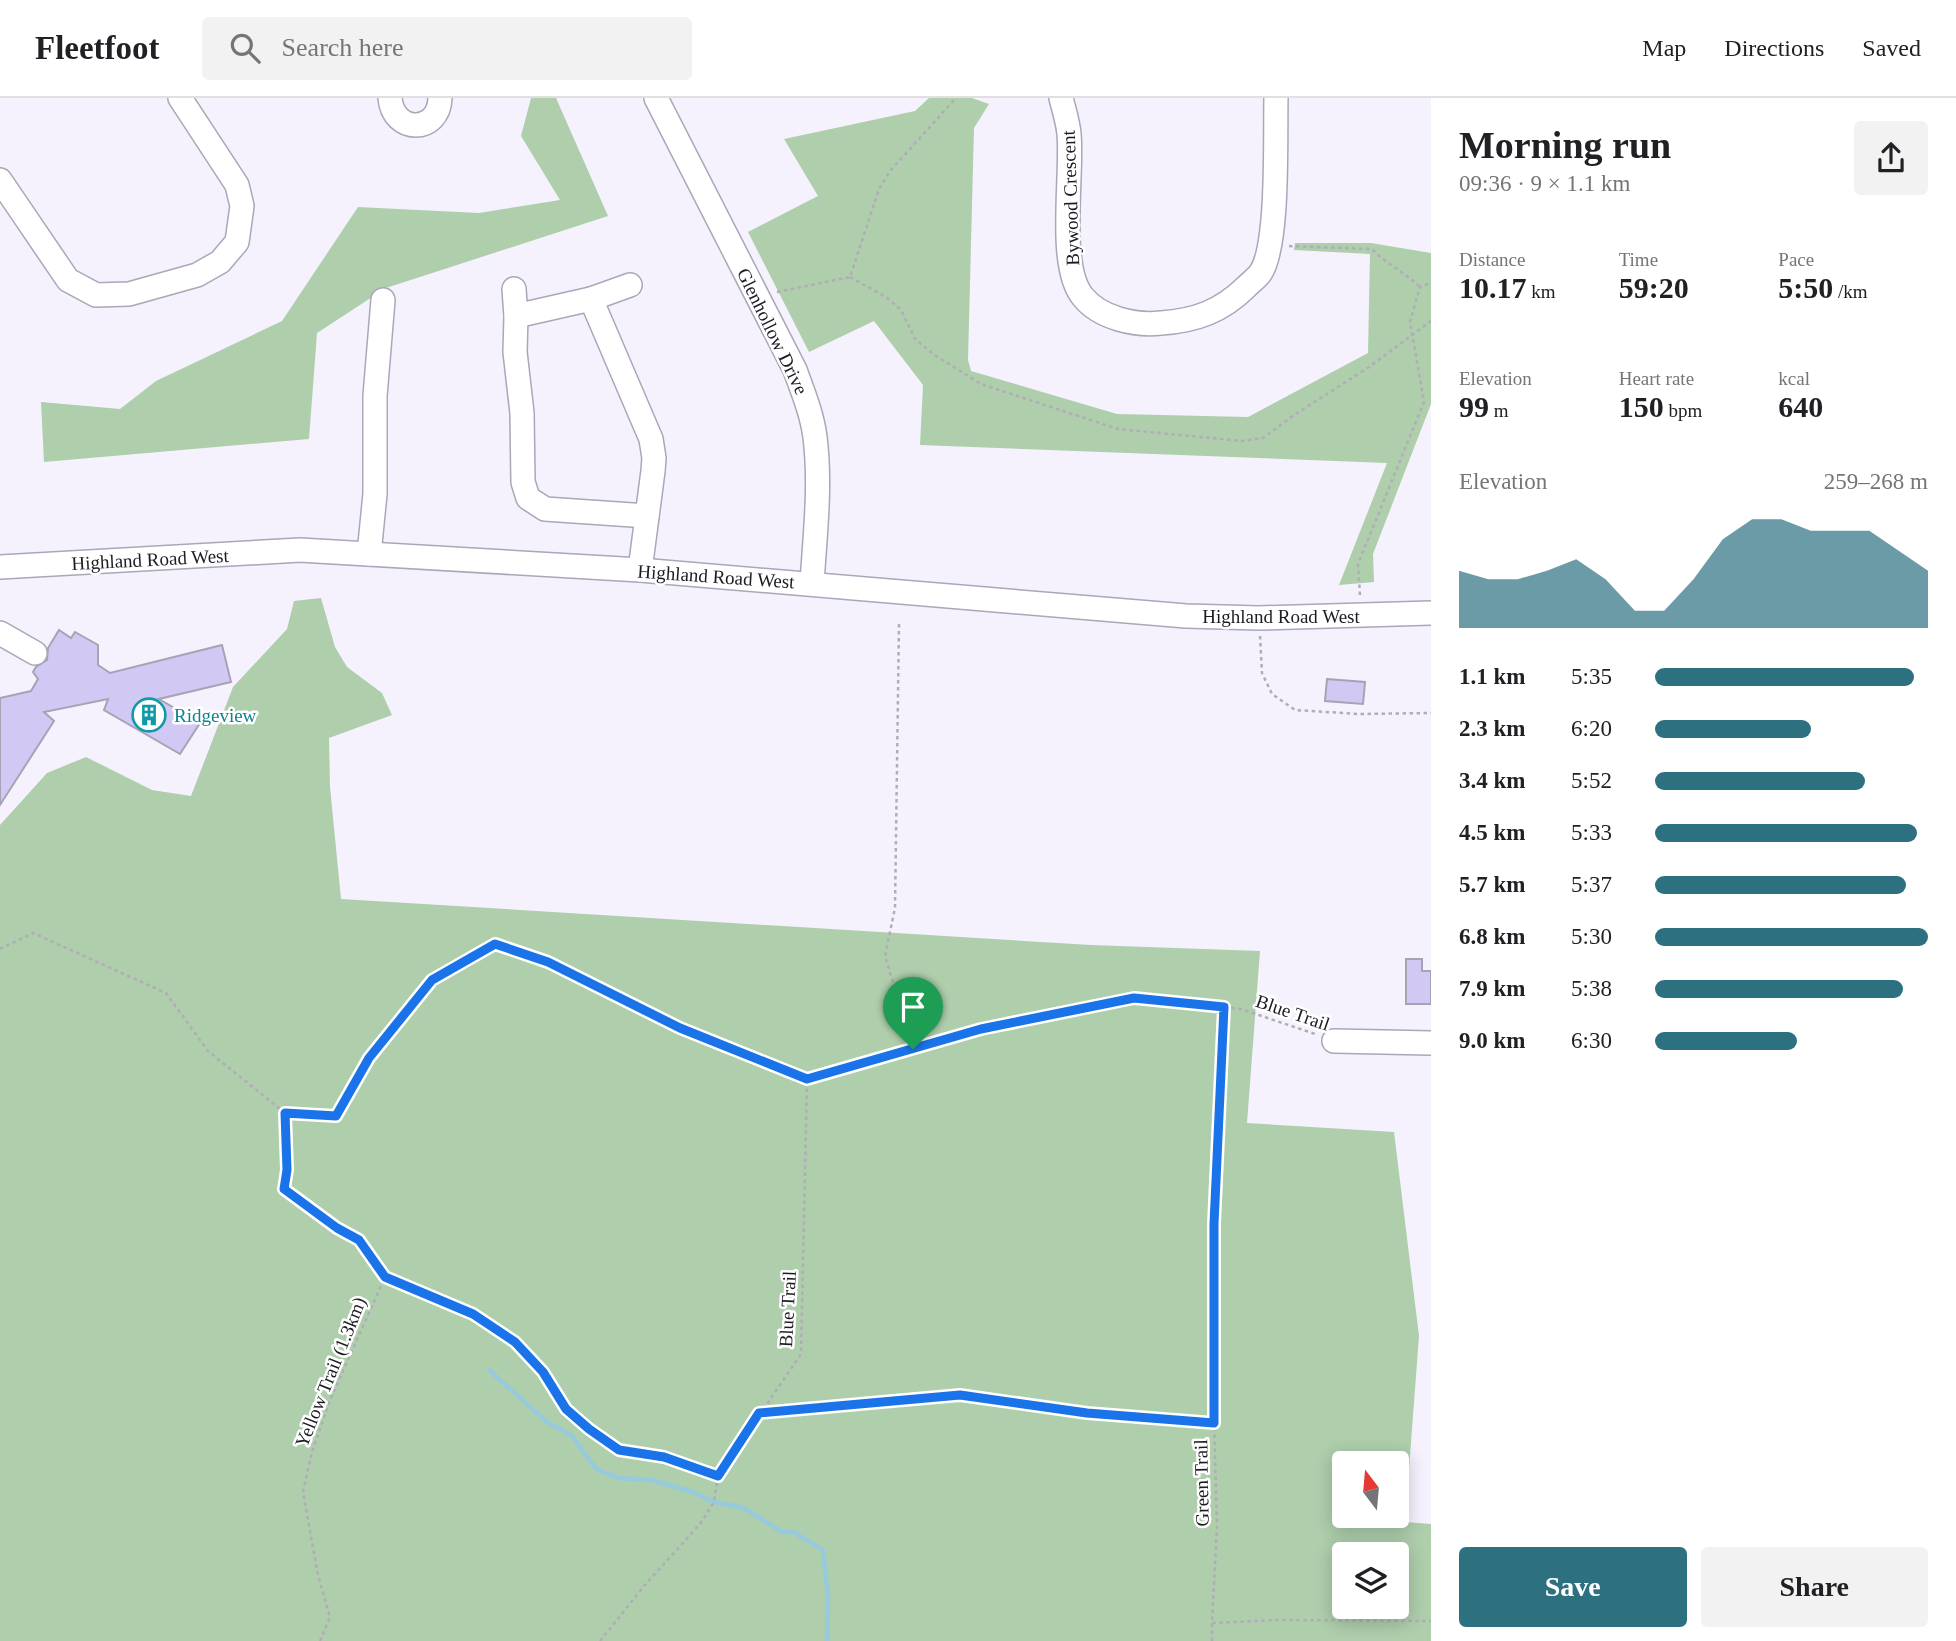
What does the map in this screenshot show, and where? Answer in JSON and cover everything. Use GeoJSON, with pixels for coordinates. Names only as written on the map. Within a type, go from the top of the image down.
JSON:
{"type":"FeatureCollection","features":[{"type":"Feature","properties":{"kind":"street"},"geometry":{"type":"LineString","coordinates":[[0,180],[68,280],[96,295],[129,294],[197,275],[220,262],[237,242],[243,206],[237,186],[180,98]]}},
{"type":"Feature","properties":{"kind":"street"},"geometry":{"type":"LineString","coordinates":[[390,98],[391,109],[396,117],[402,122],[419,125],[438,111],[440,98]]}},
{"type":"Feature","properties":{"kind":"street","name":"Glenhollow Drive"},"geometry":{"type":"LineString","coordinates":[[656,98],[795,370],[810,411],[815,437],[817,496],[812,583]]}},
{"type":"Feature","properties":{"kind":"street","name":"Bywood Crescent"},"geometry":{"type":"LineString","coordinates":[[1062,98],[1069,134],[1069,266],[1082,296],[1104,312],[1125,321],[1148,324],[1203,317],[1235,299],[1261,272],[1271,245],[1276,98]]}},
{"type":"Feature","properties":{"kind":"street"},"geometry":{"type":"LineString","coordinates":[[516,316],[592,299],[630,285]]}},
{"type":"Feature","properties":{"kind":"street"},"geometry":{"type":"LineString","coordinates":[[514,289],[515,352],[522,413],[523,482],[528,498],[545,509],[647,516]]}},
{"type":"Feature","properties":{"kind":"street"},"geometry":{"type":"LineString","coordinates":[[592,299],[651,439],[654,458],[640,570]]}},
{"type":"Feature","properties":{"kind":"street"},"geometry":{"type":"LineString","coordinates":[[369,554],[375,494],[376,397],[383,300]]}},
{"type":"Feature","properties":{"kind":"street","name":"Highland Road West"},"geometry":{"type":"LineString","coordinates":[[0,567],[300,550],[640,570],[1186,616],[1361,617],[1431,613]]}},
{"type":"Feature","properties":{"kind":"street"},"geometry":{"type":"LineString","coordinates":[[0,633],[35,653]]}},
{"type":"Feature","properties":{"kind":"street"},"geometry":{"type":"LineString","coordinates":[[1334,1041],[1431,1043]]}},
{"type":"Feature","properties":{"kind":"path"},"geometry":{"type":"LineString","coordinates":[[850,277],[879,189],[890,172],[956,98]]}},
{"type":"Feature","properties":{"kind":"path"},"geometry":{"type":"LineString","coordinates":[[1271,245],[1372,249],[1383,261],[1404,272],[1420,287]]}},
{"type":"Feature","properties":{"kind":"path"},"geometry":{"type":"LineString","coordinates":[[757,297],[850,277],[886,297],[901,310],[915,339],[933,354],[981,384],[1118,429],[1242,441],[1263,438],[1431,321]]}},
{"type":"Feature","properties":{"kind":"path"},"geometry":{"type":"LineString","coordinates":[[1420,287],[1431,284]]}},
{"type":"Feature","properties":{"kind":"path"},"geometry":{"type":"LineString","coordinates":[[1361,617],[1358,564],[1424,402],[1410,335],[1410,323],[1420,287]]}},
{"type":"Feature","properties":{"kind":"path"},"geometry":{"type":"LineString","coordinates":[[1259,618],[1262,673],[1272,694],[1295,710],[1359,714],[1431,713]]}},
{"type":"Feature","properties":{"kind":"path"},"geometry":{"type":"LineString","coordinates":[[899,624],[895,908],[885,956],[913,1049]]}},
{"type":"Feature","properties":{"kind":"path"},"geometry":{"type":"LineString","coordinates":[[0,949],[33,933],[166,993],[208,1051],[285,1113],[336,1116],[369,1058],[432,980],[495,944],[548,962],[680,1028],[807,1079]]}},
{"type":"Feature","properties":{"kind":"path","name":"Blue Trail"},"geometry":{"type":"LineString","coordinates":[[600,1641],[715,1503],[718,1476],[801,1353],[807,1079],[981,1029],[1134,998],[1241,1009],[1334,1041]]}},
{"type":"Feature","properties":{"kind":"path"},"geometry":{"type":"LineString","coordinates":[[1214,1423],[1214,1224],[1224,1007]]}},
{"type":"Feature","properties":{"kind":"path"},"geometry":{"type":"LineString","coordinates":[[285,1113],[287,1170],[284,1189],[337,1228],[359,1240],[385,1277],[473,1314],[515,1342],[543,1372],[566,1409],[619,1450],[664,1457],[718,1476]]}},
{"type":"Feature","properties":{"kind":"path","name":"Yellow Trail (1.3km)"},"geometry":{"type":"LineString","coordinates":[[320,1641],[330,1617],[318,1575],[303,1492],[312,1452],[330,1400],[385,1277]]}},
{"type":"Feature","properties":{"kind":"path","name":"Green Trail"},"geometry":{"type":"LineString","coordinates":[[759,1413],[960,1395],[1087,1413],[1214,1423],[1217,1527],[1212,1641]]}},
{"type":"Feature","properties":{"kind":"path"},"geometry":{"type":"LineString","coordinates":[[1212,1623],[1278,1620],[1431,1621]]}},
{"type":"Feature","properties":{"kind":"green space"},"geometry":{"type":"Polygon","coordinates":[[[531,98],[556,98],[608,216],[386,288],[317,333],[309,439],[44,462],[41,402],[120,409],[156,381],[282,321],[358,207],[479,213],[560,200],[521,136],[531,98]]]}},
{"type":"Feature","properties":{"kind":"green space"},"geometry":{"type":"Polygon","coordinates":[[[929,98],[972,98],[989,104],[974,128],[968,360],[971,371],[1117,414],[1248,417],[1368,353],[1370,254],[1294,250],[1295,243],[1371,243],[1431,253],[1431,404],[1373,554],[1374,582],[1339,585],[1387,463],[920,445],[923,385],[874,321],[809,352],[748,232],[818,196],[784,139],[915,111],[929,98]]]}},
{"type":"Feature","properties":{"kind":"green space"},"geometry":{"type":"Polygon","coordinates":[[[321,598],[335,647],[347,667],[382,693],[392,715],[329,738],[330,787],[341,899],[1091,945],[1260,951],[1247,1123],[1394,1132],[1419,1336],[1409,1469],[1409,1451],[1332,1451],[1332,1528],[1409,1528],[1409,1522],[1431,1524],[1431,1641],[0,1641],[0,825],[47,773],[86,757],[152,790],[191,796],[233,687],[287,629],[294,601],[321,598]]]}},
{"type":"Feature","properties":{"kind":"building","name":"Ridgeview"},"geometry":{"type":"Polygon","coordinates":[[[59,630],[71,638],[75,632],[98,645],[98,665],[110,673],[222,645],[231,682],[159,699],[200,723],[180,754],[104,710],[108,699],[44,712],[54,721],[0,805],[0,698],[31,691],[38,679],[33,672],[47,660],[48,648],[59,630]]]}},
{"type":"Feature","properties":{"kind":"building"},"geometry":{"type":"Polygon","coordinates":[[[1327,679],[1365,682],[1363,704],[1325,701],[1327,679]]]}},
{"type":"Feature","properties":{"kind":"building"},"geometry":{"type":"Polygon","coordinates":[[[1406,959],[1422,959],[1422,971],[1431,971],[1431,1004],[1406,1004],[1406,959]]]}},
{"type":"Feature","properties":{"kind":"waterway"},"geometry":{"type":"LineString","coordinates":[[489,1370],[547,1422],[572,1436],[596,1469],[618,1478],[651,1480],[693,1492],[714,1502],[744,1508],[782,1532],[793,1532],[823,1550],[828,1597],[827,1641]]}},
{"type":"Feature","properties":{"kind":"place","name":"Ridgeview"},"geometry":{"type":"Point","coordinates":[149,715]}},
{"type":"Feature","properties":{"kind":"route"},"geometry":{"type":"LineString","coordinates":[[495,944],[548,962],[680,1028],[807,1079],[913,1049],[981,1029],[1134,998],[1224,1007],[1214,1224],[1214,1423],[1087,1413],[960,1395],[759,1413],[718,1476],[664,1457],[619,1450],[566,1409],[543,1372],[515,1342],[473,1314],[385,1277],[359,1240],[337,1228],[284,1189],[287,1170],[285,1113],[336,1116],[369,1058],[432,980],[495,944]]}}]}
